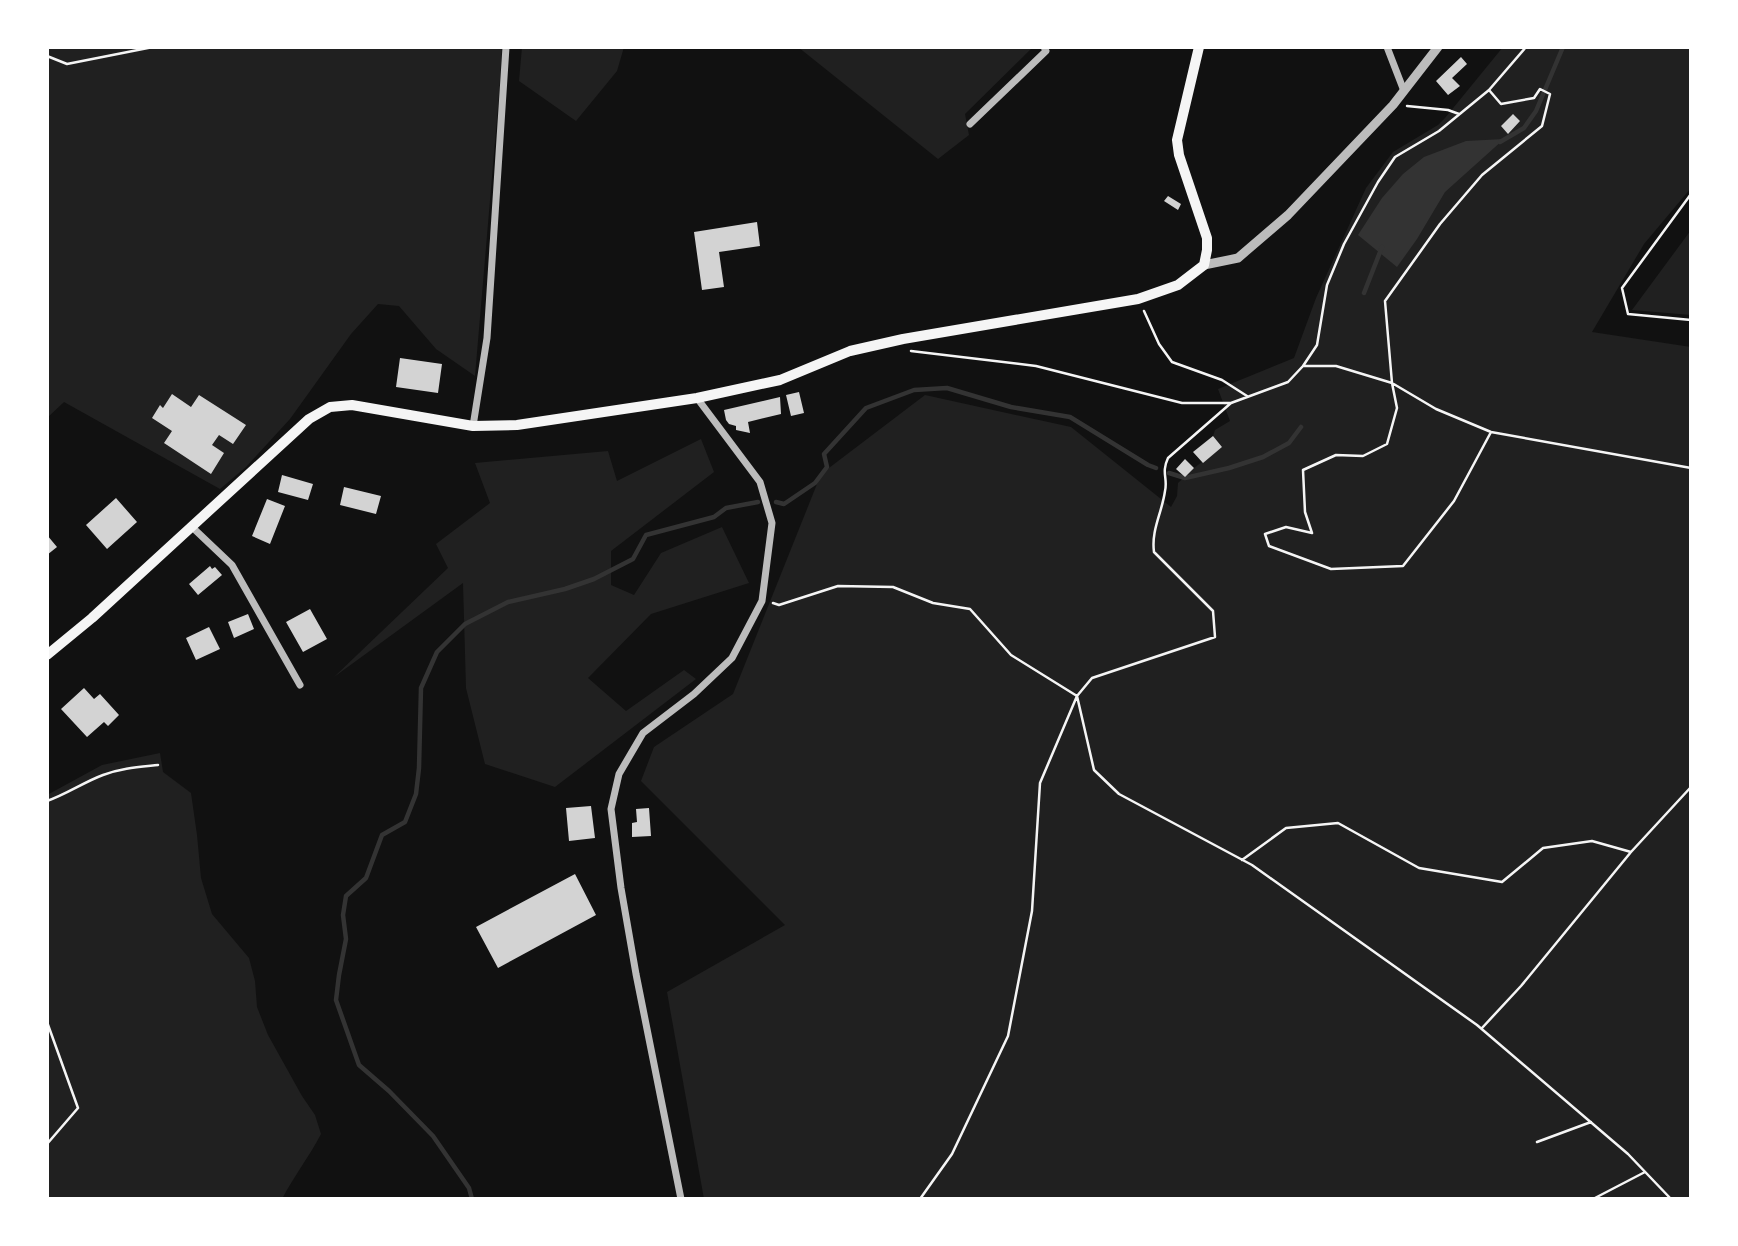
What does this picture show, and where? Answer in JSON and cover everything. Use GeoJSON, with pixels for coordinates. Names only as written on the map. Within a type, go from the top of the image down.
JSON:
{"type":"FeatureCollection","features":[{"type":"Feature","properties":{"kind":"main road"},"geometry":{"type":"LineString","coordinates":[[47,655],[92,618],[309,419],[330,407],[352,405],[473,426],[517,425],[697,398],[780,380],[850,351],[903,339],[1138,299],[1178,285],[1204,265],[1207,250],[1207,238],[1179,155],[1177,140],[1199,47]]}},
{"type":"Feature","properties":{"kind":"street"},"geometry":{"type":"LineString","coordinates":[[473,426],[487,338],[506,47]]}},
{"type":"Feature","properties":{"kind":"street"},"geometry":{"type":"LineString","coordinates":[[970,124],[1046,51],[1044,47]]}},
{"type":"Feature","properties":{"kind":"street"},"geometry":{"type":"LineString","coordinates":[[1387,47],[1404,91]]}},
{"type":"Feature","properties":{"kind":"street"},"geometry":{"type":"LineString","coordinates":[[1204,265],[1238,258],[1288,215],[1393,105],[1438,47]]}},
{"type":"Feature","properties":{"kind":"street"},"geometry":{"type":"LineString","coordinates":[[681,1199],[636,974],[611,809],[619,774],[643,733],[694,694],[732,658],[762,599],[772,523],[760,482],[697,398]]}},
{"type":"Feature","properties":{"kind":"street"},"geometry":{"type":"LineString","coordinates":[[192,527],[232,565],[300,685]]}},
{"type":"Feature","properties":{"kind":"path"},"geometry":{"type":"LineString","coordinates":[[47,56],[67,64],[153,47]]}},
{"type":"Feature","properties":{"kind":"path"},"geometry":{"type":"LineString","coordinates":[[920,1199],[953,1154],[1008,1036],[1032,911],[1040,783],[1077,696],[1092,678],[1215,637],[1213,611],[1154,552],[1152,540],[1166,489],[1164,467],[1168,458],[1231,403],[1289,382],[1303,366],[1317,345],[1327,285],[1343,244],[1395,157],[1439,131],[1489,90],[1526,47]]}},
{"type":"Feature","properties":{"kind":"path"},"geometry":{"type":"LineString","coordinates":[[1489,90],[1502,104],[1534,98],[1540,89],[1550,94],[1542,126],[1482,175],[1440,224],[1385,301],[1392,383],[1397,408],[1387,444],[1363,456],[1336,455],[1303,470],[1305,512],[1312,533],[1286,527],[1265,534],[1269,546],[1331,569],[1403,566],[1454,501],[1492,432]]}},
{"type":"Feature","properties":{"kind":"path"},"geometry":{"type":"LineString","coordinates":[[1406,106],[1448,110],[1459,114]]}},
{"type":"Feature","properties":{"kind":"path"},"geometry":{"type":"LineString","coordinates":[[1691,194],[1622,288],[1629,314],[1691,320]]}},
{"type":"Feature","properties":{"kind":"path"},"geometry":{"type":"LineString","coordinates":[[1138,299],[1158,344],[1172,362],[1222,380],[1248,396]]}},
{"type":"Feature","properties":{"kind":"path"},"geometry":{"type":"LineString","coordinates":[[903,339],[910,351],[1036,366],[1182,403],[1231,403]]}},
{"type":"Feature","properties":{"kind":"path"},"geometry":{"type":"LineString","coordinates":[[1303,366],[1336,366],[1392,383],[1436,409],[1492,432],[1691,468]]}},
{"type":"Feature","properties":{"kind":"path"},"geometry":{"type":"LineString","coordinates":[[762,599],[779,605],[838,586],[893,587],[933,603],[970,609],[1011,655],[1077,696],[1094,770],[1119,794],[1252,865],[1481,1028],[1628,1154],[1671,1199]]}},
{"type":"Feature","properties":{"kind":"path"},"geometry":{"type":"LineString","coordinates":[[47,801],[101,775],[126,768],[158,765]]}},
{"type":"Feature","properties":{"kind":"path"},"geometry":{"type":"LineString","coordinates":[[1481,1028],[1521,986],[1631,852],[1691,787]]}},
{"type":"Feature","properties":{"kind":"path"},"geometry":{"type":"LineString","coordinates":[[1242,860],[1286,828],[1338,823],[1419,868],[1502,882],[1544,848],[1592,841],[1631,852]]}},
{"type":"Feature","properties":{"kind":"path"},"geometry":{"type":"LineString","coordinates":[[47,1023],[78,1108],[47,1144]]}},
{"type":"Feature","properties":{"kind":"path"},"geometry":{"type":"LineString","coordinates":[[1537,1142],[1591,1122]]}},
{"type":"Feature","properties":{"kind":"path"},"geometry":{"type":"LineString","coordinates":[[1593,1199],[1645,1172]]}},
{"type":"Feature","properties":{"kind":"shaded area"},"geometry":{"type":"Polygon","coordinates":[[[47,47],[502,47],[475,376],[436,349],[399,306],[378,304],[351,334],[290,419],[246,467],[220,489],[64,402],[47,418],[47,47]]]}},
{"type":"Feature","properties":{"kind":"shaded area"},"geometry":{"type":"Polygon","coordinates":[[[522,47],[624,47],[617,71],[576,121],[519,81],[522,47]]]}},
{"type":"Feature","properties":{"kind":"shaded area"},"geometry":{"type":"Polygon","coordinates":[[[798,47],[1033,47],[965,114],[969,135],[938,159],[798,47]]]}},
{"type":"Feature","properties":{"kind":"shaded area"},"geometry":{"type":"Polygon","coordinates":[[[1503,47],[1691,47],[1691,188],[1644,244],[1592,332],[1691,347],[1691,1199],[704,1199],[667,992],[785,925],[641,781],[654,747],[733,694],[821,474],[925,395],[1071,427],[1171,507],[1177,496],[1178,483],[1222,447],[1213,436],[1215,430],[1230,421],[1218,389],[1294,358],[1316,298],[1366,188],[1393,152],[1445,118],[1503,47]]]}},
{"type":"Feature","properties":{"kind":"shaded area"},"geometry":{"type":"Polygon","coordinates":[[[1504,139],[1445,192],[1397,267],[1358,235],[1382,198],[1403,174],[1424,157],[1466,141],[1504,139]]]}},
{"type":"Feature","properties":{"kind":"shaded area"},"geometry":{"type":"Polygon","coordinates":[[[1691,230],[1691,315],[1632,310],[1691,230]]]}},
{"type":"Feature","properties":{"kind":"shaded area"},"geometry":{"type":"Polygon","coordinates":[[[701,439],[714,472],[611,551],[611,585],[634,595],[661,553],[722,527],[749,583],[651,614],[588,678],[626,711],[684,670],[696,679],[555,787],[485,764],[466,688],[463,583],[334,677],[448,568],[436,544],[490,503],[475,463],[608,451],[617,481],[701,439]]]}},
{"type":"Feature","properties":{"kind":"shaded area"},"geometry":{"type":"Polygon","coordinates":[[[160,753],[163,772],[191,793],[201,878],[212,914],[249,958],[255,981],[257,1007],[268,1035],[315,1115],[321,1134],[282,1199],[47,1199],[47,795],[102,765],[160,753]]]}},
{"type":"Feature","properties":{"kind":"building"},"geometry":{"type":"Polygon","coordinates":[[[1461,57],[1467,64],[1452,78],[1460,86],[1448,95],[1436,81],[1461,57]]]}},
{"type":"Feature","properties":{"kind":"building"},"geometry":{"type":"Polygon","coordinates":[[[1513,114],[1520,121],[1508,134],[1501,126],[1513,114]]]}},
{"type":"Feature","properties":{"kind":"building"},"geometry":{"type":"Polygon","coordinates":[[[1168,196],[1181,204],[1178,210],[1164,201],[1168,196]]]}},
{"type":"Feature","properties":{"kind":"building"},"geometry":{"type":"Polygon","coordinates":[[[757,222],[760,246],[719,252],[724,287],[702,290],[694,232],[757,222]]]}},
{"type":"Feature","properties":{"kind":"building"},"geometry":{"type":"Polygon","coordinates":[[[400,358],[442,364],[438,393],[396,387],[400,358]]]}},
{"type":"Feature","properties":{"kind":"building"},"geometry":{"type":"Polygon","coordinates":[[[799,392],[804,413],[791,416],[786,395],[799,392]]]}},
{"type":"Feature","properties":{"kind":"building"},"geometry":{"type":"Polygon","coordinates":[[[172,394],[191,407],[199,395],[246,425],[233,444],[219,435],[212,445],[224,453],[211,474],[164,443],[172,431],[152,418],[160,405],[163,408],[172,394]]]}},
{"type":"Feature","properties":{"kind":"building"},"geometry":{"type":"Polygon","coordinates":[[[780,397],[781,414],[748,422],[750,433],[736,430],[736,426],[726,420],[724,410],[780,397]]]}},
{"type":"Feature","properties":{"kind":"building"},"geometry":{"type":"Polygon","coordinates":[[[1213,436],[1222,447],[1203,463],[1193,452],[1213,436]]]}},
{"type":"Feature","properties":{"kind":"building"},"geometry":{"type":"Polygon","coordinates":[[[1185,459],[1194,468],[1185,477],[1176,469],[1185,459]]]}},
{"type":"Feature","properties":{"kind":"building"},"geometry":{"type":"Polygon","coordinates":[[[282,475],[313,484],[308,500],[278,492],[282,475]]]}},
{"type":"Feature","properties":{"kind":"building"},"geometry":{"type":"Polygon","coordinates":[[[344,487],[381,496],[376,514],[340,505],[344,487]]]}},
{"type":"Feature","properties":{"kind":"building"},"geometry":{"type":"Polygon","coordinates":[[[116,498],[137,522],[107,549],[86,525],[116,498]]]}},
{"type":"Feature","properties":{"kind":"building"},"geometry":{"type":"Polygon","coordinates":[[[267,499],[285,506],[270,544],[252,536],[267,499]]]}},
{"type":"Feature","properties":{"kind":"building"},"geometry":{"type":"Polygon","coordinates":[[[47,535],[57,547],[47,555],[47,535]]]}},
{"type":"Feature","properties":{"kind":"building"},"geometry":{"type":"Polygon","coordinates":[[[210,566],[212,569],[215,567],[222,575],[198,595],[189,584],[210,566]]]}},
{"type":"Feature","properties":{"kind":"building"},"geometry":{"type":"Polygon","coordinates":[[[310,609],[327,639],[303,652],[286,622],[310,609]]]}},
{"type":"Feature","properties":{"kind":"building"},"geometry":{"type":"Polygon","coordinates":[[[248,614],[254,629],[234,638],[228,622],[248,614]]]}},
{"type":"Feature","properties":{"kind":"building"},"geometry":{"type":"Polygon","coordinates":[[[209,627],[220,649],[196,660],[186,638],[209,627]]]}},
{"type":"Feature","properties":{"kind":"building"},"geometry":{"type":"Polygon","coordinates":[[[84,688],[94,699],[100,694],[119,715],[108,726],[104,722],[87,737],[61,709],[84,688]]]}},
{"type":"Feature","properties":{"kind":"building"},"geometry":{"type":"Polygon","coordinates":[[[591,806],[595,838],[569,841],[566,808],[591,806]]]}},
{"type":"Feature","properties":{"kind":"building"},"geometry":{"type":"Polygon","coordinates":[[[649,808],[651,836],[632,837],[632,823],[637,822],[636,809],[649,808]]]}},
{"type":"Feature","properties":{"kind":"building"},"geometry":{"type":"Polygon","coordinates":[[[575,874],[596,915],[498,968],[476,927],[575,874]]]}},
{"type":"Feature","properties":{"kind":"waterway"},"geometry":{"type":"LineString","coordinates":[[1500,142],[1524,128],[1536,111],[1563,47]]}},
{"type":"Feature","properties":{"kind":"waterway"},"geometry":{"type":"LineString","coordinates":[[1364,293],[1382,247]]}},
{"type":"Feature","properties":{"kind":"waterway"},"geometry":{"type":"LineString","coordinates":[[776,502],[784,504],[815,483],[827,467],[824,454],[866,408],[914,390],[947,388],[1011,407],[1070,417],[1156,468]]}},
{"type":"Feature","properties":{"kind":"waterway"},"geometry":{"type":"LineString","coordinates":[[1169,473],[1185,478],[1263,457],[1289,443],[1301,427]]}},
{"type":"Feature","properties":{"kind":"waterway"},"geometry":{"type":"LineString","coordinates":[[472,1199],[469,1188],[433,1136],[359,1065],[336,1000],[346,939],[343,915],[346,896],[366,878],[382,835],[405,822],[416,794],[421,688],[437,652],[465,624],[508,602],[565,589],[594,579],[633,559],[646,535],[714,517],[726,508],[758,502]]}}]}
